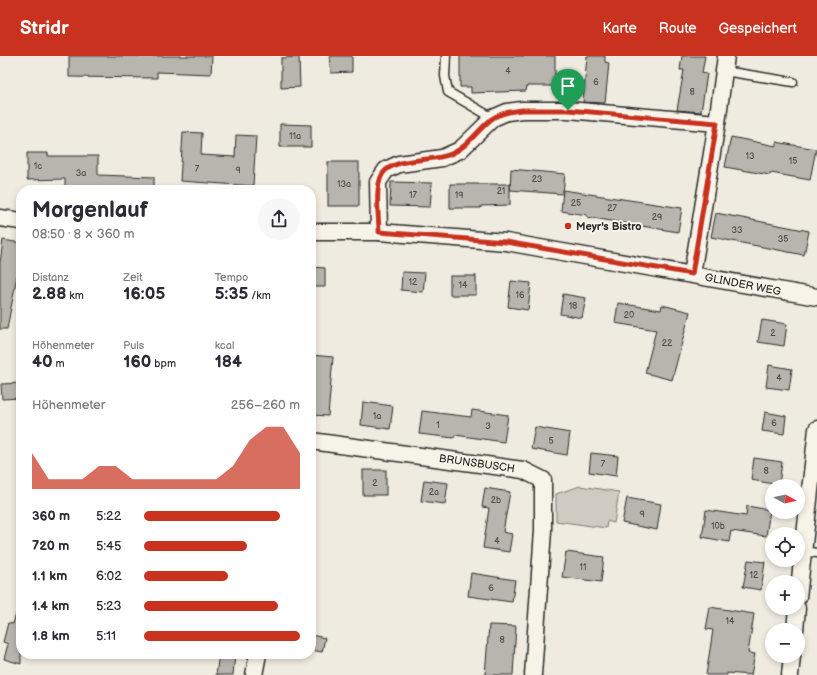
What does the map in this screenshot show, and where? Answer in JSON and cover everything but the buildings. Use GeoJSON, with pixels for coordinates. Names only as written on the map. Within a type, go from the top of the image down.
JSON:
{"type":"FeatureCollection","features":[{"type":"Feature","properties":{"kind":"street"},"geometry":{"type":"LineString","coordinates":[[692,274],[717,123],[725,64]]}},
{"type":"Feature","properties":{"kind":"street"},"geometry":{"type":"LineString","coordinates":[[379,232],[378,182],[386,170],[399,164],[442,158],[460,150],[494,118],[507,112],[522,110],[568,110],[717,123]]}},
{"type":"Feature","properties":{"kind":"street"},"geometry":{"type":"LineString","coordinates":[[0,218],[16,220]]}},
{"type":"Feature","properties":{"kind":"street","name":"GLINDER WEG"},"geometry":{"type":"LineString","coordinates":[[316,232],[379,232],[506,242],[817,297]]}},
{"type":"Feature","properties":{"kind":"street"},"geometry":{"type":"LineString","coordinates":[[804,575],[810,552],[817,429]]}},
{"type":"Feature","properties":{"kind":"street","name":"BRUNSBUSCH"},"geometry":{"type":"LineString","coordinates":[[316,442],[523,470],[543,480],[543,530],[533,675]]}},
{"type":"Feature","properties":{"kind":"street"},"geometry":{"type":"LineString","coordinates":[[254,675],[257,659]]}},
{"type":"Feature","properties":{"kind":"street"},"geometry":{"type":"LineString","coordinates":[[790,675],[791,663]]}},
{"type":"Feature","properties":{"kind":"lane"},"geometry":{"type":"LineString","coordinates":[[446,56],[445,76],[448,92],[494,118]]}},
{"type":"Feature","properties":{"kind":"lane"},"geometry":{"type":"LineString","coordinates":[[725,64],[793,82]]}},
{"type":"Feature","properties":{"kind":"shaded area"},"geometry":{"type":"Polygon","coordinates":[[[580,486],[619,492],[614,523],[607,521],[606,528],[556,521],[556,494],[580,486]]]}},
{"type":"Feature","properties":{"kind":"place","name":"Meyr's Bistro"},"geometry":{"type":"Point","coordinates":[568,226]}},
{"type":"Feature","properties":{"kind":"route"},"geometry":{"type":"LineString","coordinates":[[522,110],[568,110],[717,123],[692,274],[506,242],[379,232],[378,182],[386,170],[399,164],[442,158],[460,150],[494,118],[507,112],[522,110]]}}]}
